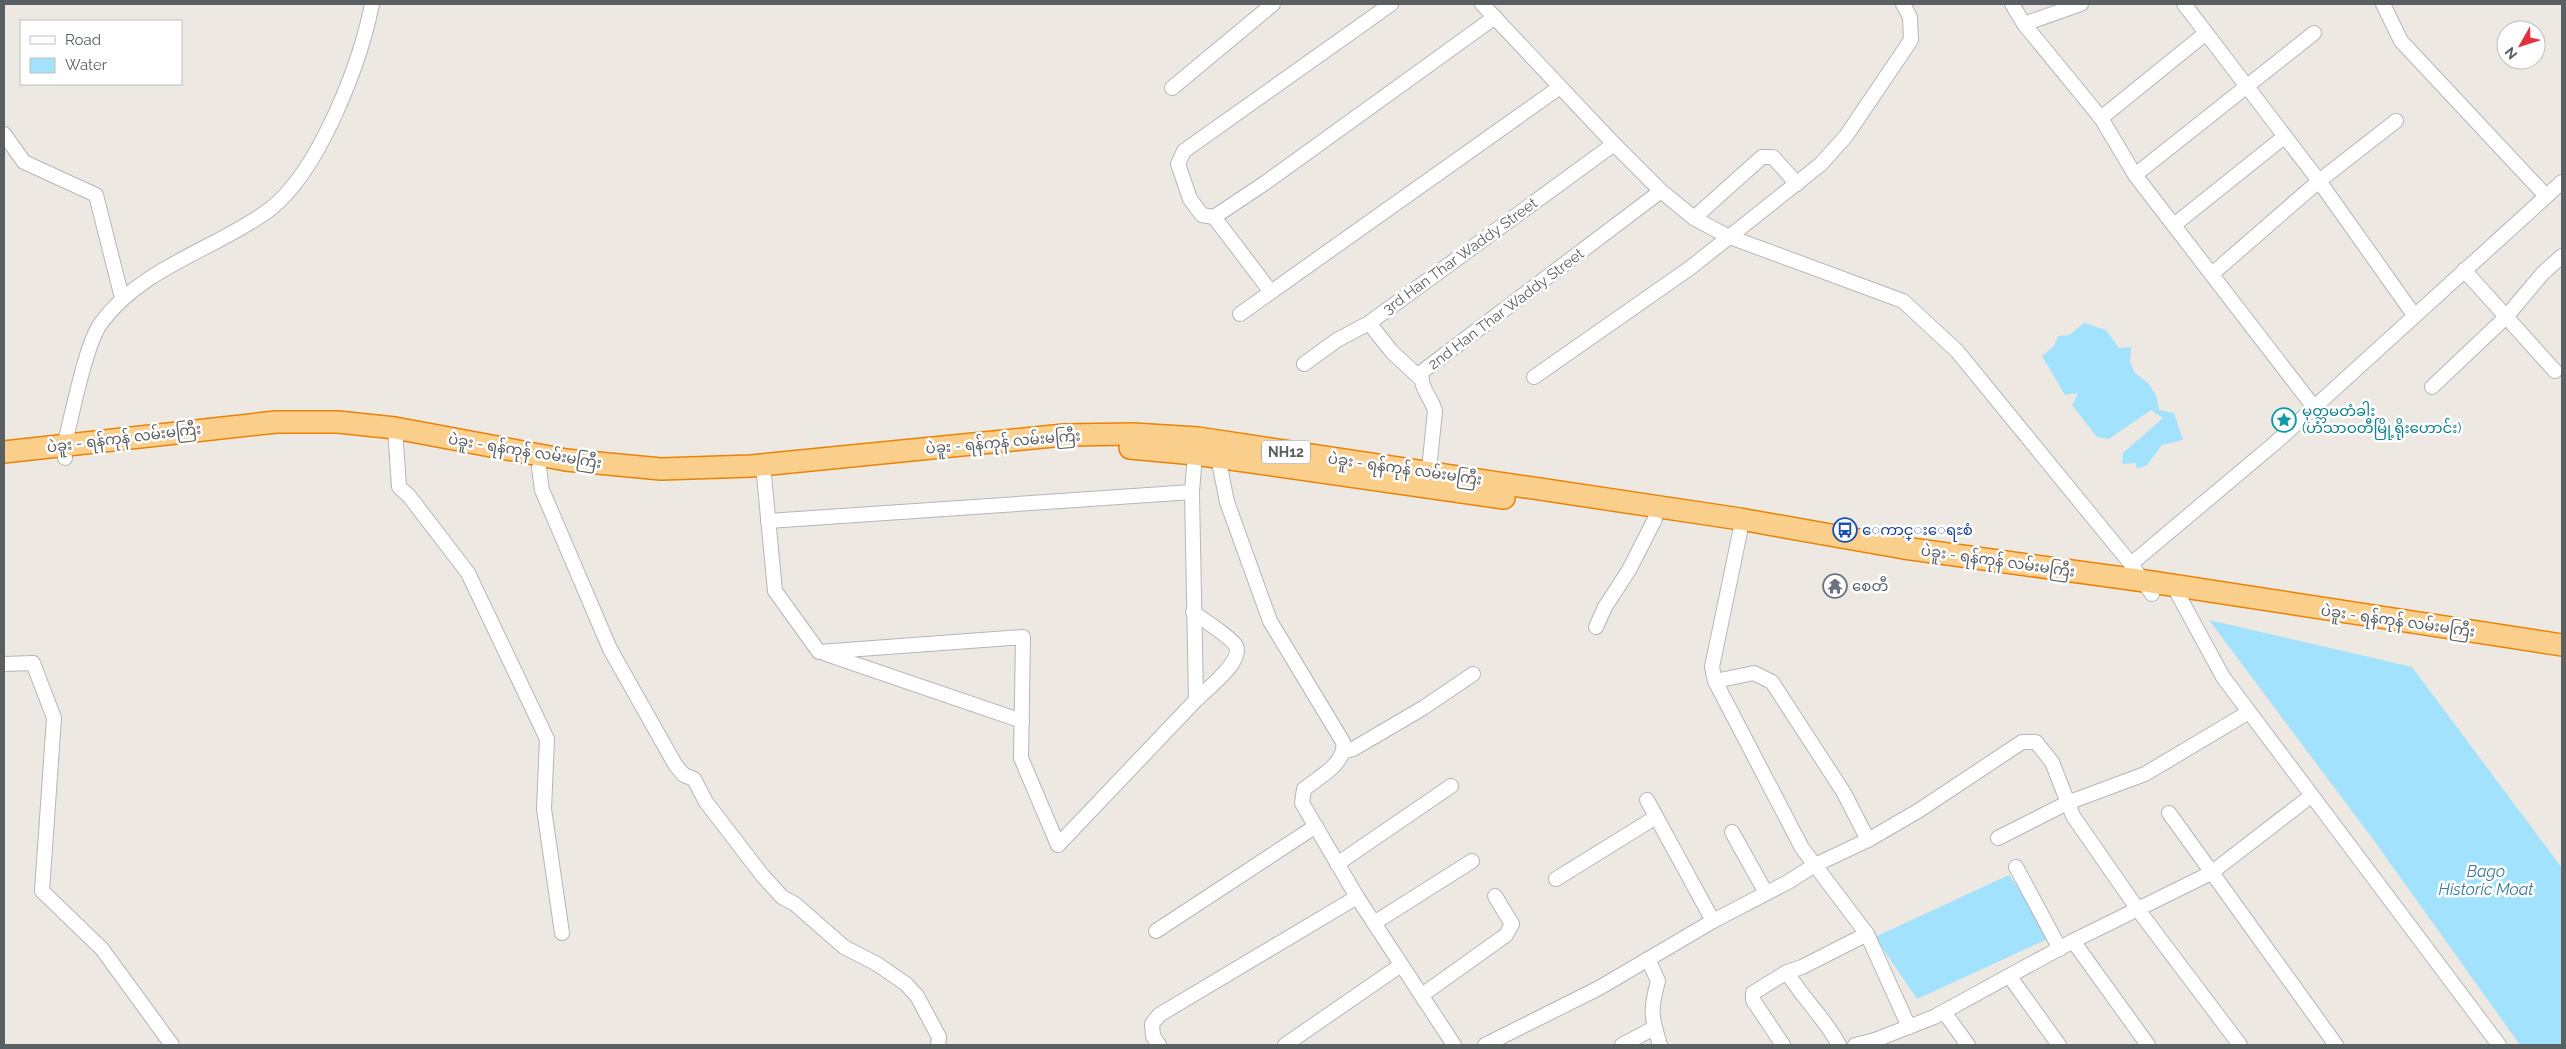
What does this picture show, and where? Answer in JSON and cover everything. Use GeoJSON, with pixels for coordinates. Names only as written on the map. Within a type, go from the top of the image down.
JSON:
{"type":"FeatureCollection","features":[{"type":"Feature","properties":{"kind":"highway","name":"ပဲခူး - ရန်ကုန် လမ်းမကြီး"},"geometry":{"type":"LineString","coordinates":[[4,463],[212,427],[276,422],[338,422],[539,468],[660,480],[1064,447],[1132,448],[1195,454],[1217,449]]}},
{"type":"Feature","properties":{"kind":"highway","name":"ပဲခူး - ရန်ကုန် လမ်းမကြီး"},"geometry":{"type":"LineString","coordinates":[[395,436],[566,460],[661,469],[763,471],[1064,435],[1133,434],[1217,449],[1428,479],[1740,519],[2149,588],[2562,645]]}},
{"type":"Feature","properties":{"kind":"highway","name":"ပဲခူး - ရန်ကုန် လမ်းမကြီး"},"geometry":{"type":"LineString","coordinates":[[4,452],[65,452]]}},
{"type":"Feature","properties":{"kind":"highway","name":"ပဲခူး - ရန်ကုန် လမ်းမကြီး"},"geometry":{"type":"LineString","coordinates":[[1428,479],[1655,519],[1903,559],[2149,588]]}},
{"type":"Feature","properties":{"kind":"highway","name":"ပဲခူး - ရန်ကုန် လမ်းမကြီး"},"geometry":{"type":"LineString","coordinates":[[2177,592],[2562,657]]}},
{"type":"Feature","properties":{"kind":"street"},"geometry":{"type":"LineString","coordinates":[[65,452],[87,356],[99,325],[122,298],[150,278],[269,210],[294,187],[339,106],[353,75],[372,4]]}},
{"type":"Feature","properties":{"kind":"street"},"geometry":{"type":"LineString","coordinates":[[1172,88],[1274,4]]}},
{"type":"Feature","properties":{"kind":"street"},"geometry":{"type":"LineString","coordinates":[[1271,292],[1214,217],[1202,215],[1190,199],[1178,164],[1184,151],[1392,4]]}},
{"type":"Feature","properties":{"kind":"street"},"geometry":{"type":"LineString","coordinates":[[1482,4],[1614,144],[1661,191],[1694,218],[1727,236],[1904,301],[1957,351],[2132,564],[2149,588]]}},
{"type":"Feature","properties":{"kind":"street"},"geometry":{"type":"LineString","coordinates":[[1534,377],[1690,268],[1727,236],[1821,164],[1846,136],[1911,40],[1910,17],[1903,4]]}},
{"type":"Feature","properties":{"kind":"street"},"geometry":{"type":"LineString","coordinates":[[2012,4],[2024,24],[2101,118],[2135,175],[2314,406]]}},
{"type":"Feature","properties":{"kind":"street"},"geometry":{"type":"LineString","coordinates":[[2024,24],[2081,4]]}},
{"type":"Feature","properties":{"kind":"street"},"geometry":{"type":"LineString","coordinates":[[2184,4],[2319,181],[2414,315]]}},
{"type":"Feature","properties":{"kind":"street"},"geometry":{"type":"LineString","coordinates":[[2383,4],[2401,41],[2546,196]]}},
{"type":"Feature","properties":{"kind":"street"},"geometry":{"type":"LineString","coordinates":[[1214,217],[1273,177],[1495,17]]}},
{"type":"Feature","properties":{"kind":"street"},"geometry":{"type":"LineString","coordinates":[[2101,118],[2206,33]]}},
{"type":"Feature","properties":{"kind":"street"},"geometry":{"type":"LineString","coordinates":[[2135,175],[2314,33]]}},
{"type":"Feature","properties":{"kind":"street"},"geometry":{"type":"LineString","coordinates":[[1240,314],[1560,87]]}},
{"type":"Feature","properties":{"kind":"street"},"geometry":{"type":"LineString","coordinates":[[2212,274],[2319,181],[2396,121]]}},
{"type":"Feature","properties":{"kind":"street"},"geometry":{"type":"LineString","coordinates":[[4,134],[24,162],[96,196],[122,298]]}},
{"type":"Feature","properties":{"kind":"street"},"geometry":{"type":"LineString","coordinates":[[2174,225],[2284,137]]}},
{"type":"Feature","properties":{"kind":"street","name":"3rd Han Thar Waddy Street"},"geometry":{"type":"LineString","coordinates":[[1304,364],[1337,340],[1369,323],[1614,144]]}},
{"type":"Feature","properties":{"kind":"street"},"geometry":{"type":"LineString","coordinates":[[1694,218],[1762,157],[1773,158],[1797,184]]}},
{"type":"Feature","properties":{"kind":"street"},"geometry":{"type":"LineString","coordinates":[[2132,564],[2275,443],[2562,182]]}},
{"type":"Feature","properties":{"kind":"street","name":"2nd Han Thar Waddy Street"},"geometry":{"type":"LineString","coordinates":[[1428,479],[1435,411],[1420,378],[1422,371],[1661,191]]}},
{"type":"Feature","properties":{"kind":"street"},"geometry":{"type":"LineString","coordinates":[[2432,387],[2506,317],[2544,273],[2562,256]]}},
{"type":"Feature","properties":{"kind":"street"},"geometry":{"type":"LineString","coordinates":[[2464,270],[2555,371]]}},
{"type":"Feature","properties":{"kind":"street"},"geometry":{"type":"LineString","coordinates":[[1369,323],[1392,352],[1420,378]]}},
{"type":"Feature","properties":{"kind":"street"},"geometry":{"type":"LineString","coordinates":[[395,436],[399,487],[409,496],[468,573],[547,739],[544,809],[562,933]]}},
{"type":"Feature","properties":{"kind":"street"},"geometry":{"type":"LineString","coordinates":[[1217,449],[1227,502],[1256,587],[1270,621],[1343,742],[1345,751],[1341,758],[1304,789],[1302,803],[1357,897],[1454,1045]]}},
{"type":"Feature","properties":{"kind":"street"},"geometry":{"type":"LineString","coordinates":[[1195,454],[1192,492],[1196,700]]}},
{"type":"Feature","properties":{"kind":"street"},"geometry":{"type":"LineString","coordinates":[[539,468],[542,490],[598,624],[676,766],[684,775],[694,779],[706,802],[762,875],[782,897],[795,904],[844,947],[877,964],[906,984],[917,996],[939,1037],[938,1045]]}},
{"type":"Feature","properties":{"kind":"street"},"geometry":{"type":"LineString","coordinates":[[763,471],[775,591],[819,652],[1022,721]]}},
{"type":"Feature","properties":{"kind":"street"},"geometry":{"type":"LineString","coordinates":[[768,521],[1192,492]]}},
{"type":"Feature","properties":{"kind":"street"},"geometry":{"type":"LineString","coordinates":[[1596,627],[1605,607],[1629,570],[1655,519]]}},
{"type":"Feature","properties":{"kind":"street"},"geometry":{"type":"LineString","coordinates":[[1740,532],[1712,667],[1716,681],[1802,848],[1867,934],[1909,1027]]}},
{"type":"Feature","properties":{"kind":"street"},"geometry":{"type":"LineString","coordinates":[[2177,592],[2224,677],[2499,1045]]}},
{"type":"Feature","properties":{"kind":"street"},"geometry":{"type":"LineString","coordinates":[[819,652],[1022,637],[1021,758],[1058,844],[1234,663],[1237,655],[1235,645],[1193,612]]}},
{"type":"Feature","properties":{"kind":"street"},"geometry":{"type":"LineString","coordinates":[[4,664],[34,662],[54,718],[42,891],[102,949],[172,1045]]}},
{"type":"Feature","properties":{"kind":"street"},"geometry":{"type":"LineString","coordinates":[[1716,681],[1754,673],[1772,682],[1844,793],[1868,840]]}},
{"type":"Feature","properties":{"kind":"street"},"geometry":{"type":"LineString","coordinates":[[1345,751],[1353,750],[1423,708],[1473,674]]}},
{"type":"Feature","properties":{"kind":"street"},"geometry":{"type":"LineString","coordinates":[[1998,838],[2068,803],[2145,774],[2249,712]]}},
{"type":"Feature","properties":{"kind":"street"},"geometry":{"type":"LineString","coordinates":[[1485,1045],[1599,988],[1713,921],[1815,865],[1868,840],[1918,811],[2022,742],[2036,742],[2052,762],[2073,816],[2139,911],[2240,1045]]}},
{"type":"Feature","properties":{"kind":"street"},"geometry":{"type":"LineString","coordinates":[[1337,864],[1451,786]]}},
{"type":"Feature","properties":{"kind":"street"},"geometry":{"type":"LineString","coordinates":[[1856,1045],[1877,1043],[1944,1012],[2060,948],[2139,911],[2211,873],[2312,796]]}},
{"type":"Feature","properties":{"kind":"street"},"geometry":{"type":"LineString","coordinates":[[1647,800],[1713,921]]}},
{"type":"Feature","properties":{"kind":"street"},"geometry":{"type":"LineString","coordinates":[[2169,813],[2336,1045]]}},
{"type":"Feature","properties":{"kind":"street"},"geometry":{"type":"LineString","coordinates":[[1556,879],[1656,817]]}},
{"type":"Feature","properties":{"kind":"street"},"geometry":{"type":"LineString","coordinates":[[1156,931],[1316,826]]}},
{"type":"Feature","properties":{"kind":"street"},"geometry":{"type":"LineString","coordinates":[[1732,832],[1766,893]]}},
{"type":"Feature","properties":{"kind":"street"},"geometry":{"type":"LineString","coordinates":[[1374,923],[1472,861]]}},
{"type":"Feature","properties":{"kind":"street"},"geometry":{"type":"LineString","coordinates":[[2016,867],[2060,948]]}},
{"type":"Feature","properties":{"kind":"street"},"geometry":{"type":"LineString","coordinates":[[1422,995],[1506,935],[1512,924],[1495,896]]}},
{"type":"Feature","properties":{"kind":"street"},"geometry":{"type":"LineString","coordinates":[[1159,1045],[1153,1036],[1152,1024],[1159,1015],[1357,897]]}},
{"type":"Feature","properties":{"kind":"street"},"geometry":{"type":"LineString","coordinates":[[1783,1045],[1753,1000],[1753,993],[1786,972],[1802,967],[1867,934]]}},
{"type":"Feature","properties":{"kind":"street"},"geometry":{"type":"LineString","coordinates":[[2074,941],[2148,1045]]}},
{"type":"Feature","properties":{"kind":"street"},"geometry":{"type":"LineString","coordinates":[[1648,959],[1658,981],[1652,1004],[1651,1018],[1660,1045]]}},
{"type":"Feature","properties":{"kind":"street"},"geometry":{"type":"LineString","coordinates":[[1285,1045],[1402,965]]}},
{"type":"Feature","properties":{"kind":"street"},"geometry":{"type":"LineString","coordinates":[[1786,972],[1798,992],[1830,1028],[1839,1045]]}},
{"type":"Feature","properties":{"kind":"street"},"geometry":{"type":"LineString","coordinates":[[2010,977],[2059,1045]]}},
{"type":"Feature","properties":{"kind":"street"},"geometry":{"type":"LineString","coordinates":[[1944,1012],[1968,1045]]}},
{"type":"Feature","properties":{"kind":"street"},"geometry":{"type":"LineString","coordinates":[[1622,1045],[1654,1028]]}},
{"type":"Feature","properties":{"kind":"water"},"geometry":{"type":"Polygon","coordinates":[[[2084,323],[2106,330],[2119,348],[2131,347],[2130,362],[2135,373],[2148,383],[2156,395],[2159,410],[2174,413],[2183,440],[2162,445],[2147,465],[2137,469],[2136,463],[2122,464],[2123,453],[2163,418],[2151,410],[2109,439],[2097,437],[2072,405],[2078,393],[2065,395],[2042,356],[2054,346],[2058,336],[2069,335],[2084,323]]]}},
{"type":"Feature","properties":{"kind":"water","name":"Bago Historic Moat"},"geometry":{"type":"Polygon","coordinates":[[[2209,620],[2412,667],[2562,868],[2562,1045],[2520,1045],[2375,842],[2209,620]]]}},
{"type":"Feature","properties":{"kind":"water"},"geometry":{"type":"Polygon","coordinates":[[[2009,875],[2052,937],[1917,999],[1875,937],[2009,875]]]}},
{"type":"Feature","properties":{"kind":"place","name":"မုတ္တမတံခါး (ဟံသာဝတီမြို့ရိုးဟောင်း)"},"geometry":{"type":"Point","coordinates":[2284,420]}},
{"type":"Feature","properties":{"kind":"place","name":"ေကာင္းေရႊစံ"},"geometry":{"type":"Point","coordinates":[1845,530]}},
{"type":"Feature","properties":{"kind":"place","name":"စေတီ"},"geometry":{"type":"Point","coordinates":[1835,586]}}]}
